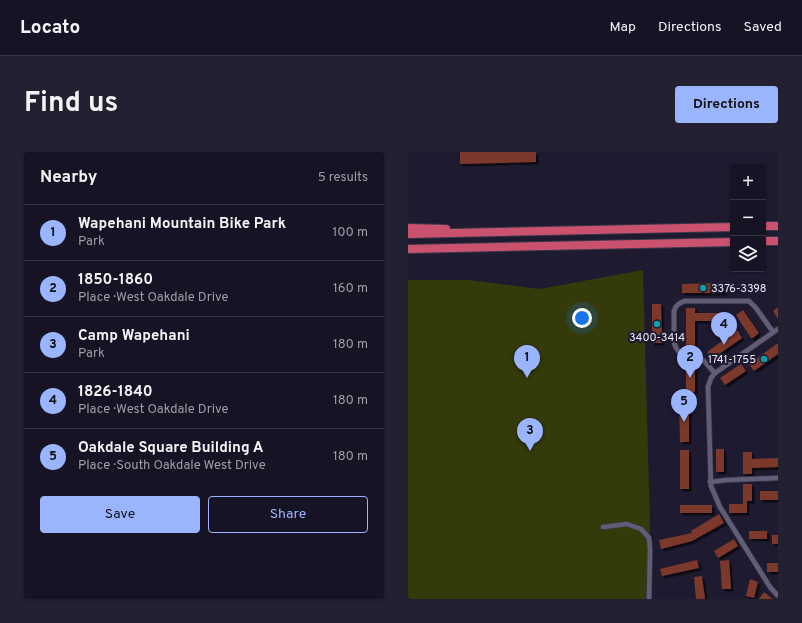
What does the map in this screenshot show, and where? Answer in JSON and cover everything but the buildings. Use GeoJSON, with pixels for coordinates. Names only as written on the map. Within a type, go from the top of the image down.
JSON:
{"type":"FeatureCollection","features":[{"type":"Feature","properties":{"kind":"highway"},"geometry":{"type":"LineString","coordinates":[[766,226],[778,226]]}},
{"type":"Feature","properties":{"kind":"highway"},"geometry":{"type":"LineString","coordinates":[[408,234],[730,227]]}},
{"type":"Feature","properties":{"kind":"highway"},"geometry":{"type":"LineString","coordinates":[[408,228],[434,228],[485,232]]}},
{"type":"Feature","properties":{"kind":"highway"},"geometry":{"type":"LineString","coordinates":[[766,242],[778,241]]}},
{"type":"Feature","properties":{"kind":"highway"},"geometry":{"type":"LineString","coordinates":[[408,249],[730,242]]}},
{"type":"Feature","properties":{"kind":"street"},"geometry":{"type":"LineString","coordinates":[[715,373],[698,357],[681,354],[675,347],[674,311],[675,307],[681,302],[692,300],[749,301],[756,308],[773,332]]}},
{"type":"Feature","properties":{"kind":"street"},"geometry":{"type":"LineString","coordinates":[[778,329],[715,373],[709,382],[708,397],[710,482],[720,507],[770,587],[778,596]]}},
{"type":"Feature","properties":{"kind":"street"},"geometry":{"type":"LineString","coordinates":[[710,482],[778,478]]}},
{"type":"Feature","properties":{"kind":"street"},"geometry":{"type":"LineString","coordinates":[[603,527],[627,524],[641,529],[648,538],[650,550],[649,599]]}},
{"type":"Feature","properties":{"kind":"green space"},"geometry":{"type":"Polygon","coordinates":[[[643,270],[652,599],[408,599],[408,280],[469,280],[539,289],[643,270]]]}},
{"type":"Feature","properties":{"kind":"place","name":"3376-3398"},"geometry":{"type":"Point","coordinates":[703,288]}},
{"type":"Feature","properties":{"kind":"place","name":"3400-3414"},"geometry":{"type":"Point","coordinates":[657,324]}},
{"type":"Feature","properties":{"kind":"place","name":"1826-1840"},"geometry":{"type":"Point","coordinates":[724,345]}},
{"type":"Feature","properties":{"kind":"place","name":"1741-1755"},"geometry":{"type":"Point","coordinates":[764,359]}},
{"type":"Feature","properties":{"kind":"place","name":"Wapehani Mountain Bike Park"},"geometry":{"type":"Point","coordinates":[527,378]}},
{"type":"Feature","properties":{"kind":"place","name":"1850-1860"},"geometry":{"type":"Point","coordinates":[690,378]}},
{"type":"Feature","properties":{"kind":"place","name":"Oakdale Square Building A"},"geometry":{"type":"Point","coordinates":[684,422]}},
{"type":"Feature","properties":{"kind":"place","name":"Camp Wapehani"},"geometry":{"type":"Point","coordinates":[530,451]}}]}
